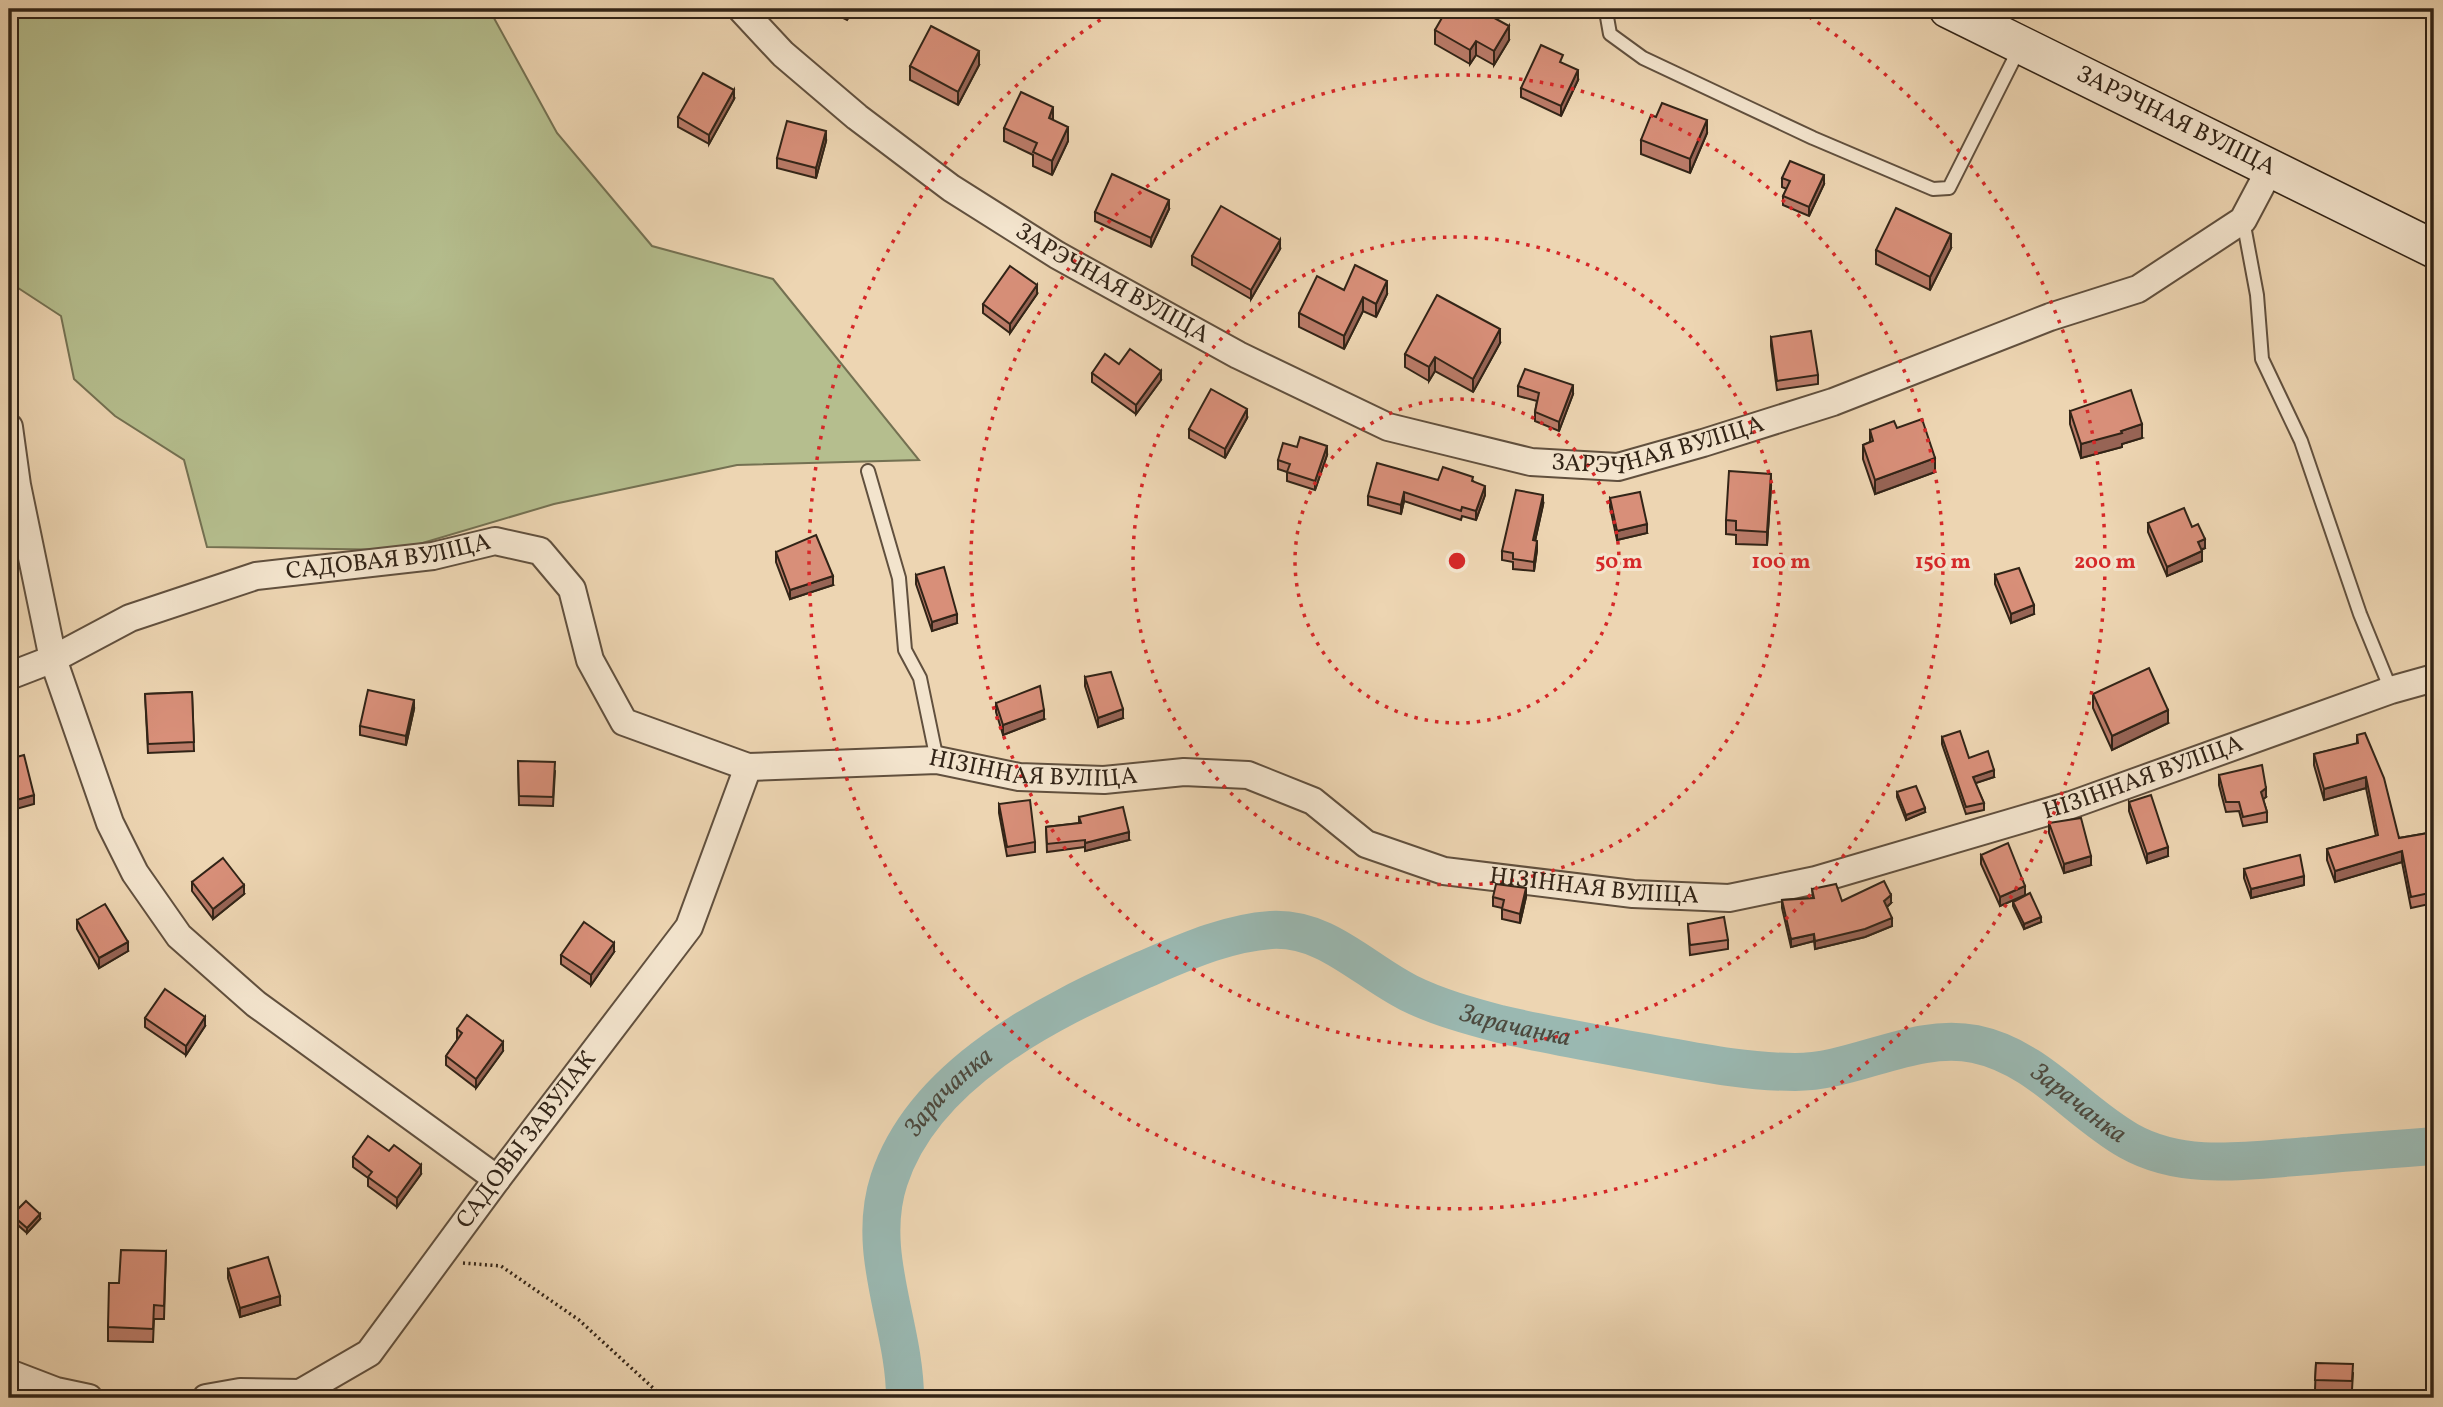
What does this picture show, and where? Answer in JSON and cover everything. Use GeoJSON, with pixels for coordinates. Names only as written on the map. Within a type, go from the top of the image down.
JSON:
{"type":"FeatureCollection","features":[{"type":"Feature","properties":{"kind":"street","name":"ЗАРЭЧНАЯ ВУЛІЦА"},"geometry":{"type":"LineString","coordinates":[[741,9],[783,54],[857,117],[951,188],[1057,255],[1238,355],[1388,427],[1531,462],[1618,467],[1833,402],[2038,322],[2138,289],[2244,220],[2270,169],[1948,9]]}},
{"type":"Feature","properties":{"kind":"street"},"geometry":{"type":"LineString","coordinates":[[2270,169],[2434,249]]}},
{"type":"Feature","properties":{"kind":"street"},"geometry":{"type":"LineString","coordinates":[[9,427],[17,485],[53,659],[110,823],[135,873],[179,936],[256,1004],[497,1179]]}},
{"type":"Feature","properties":{"kind":"street","name":"САДОВАЯ ВУЛІЦА"},"geometry":{"type":"LineString","coordinates":[[9,676],[53,659],[130,618],[256,576],[433,556],[495,541],[540,551],[572,589],[590,660],[624,722],[722,760],[748,767]]}},
{"type":"Feature","properties":{"kind":"street","name":"НІЗІННАЯ ВУЛІЦА"},"geometry":{"type":"LineString","coordinates":[[748,767],[937,760],[1019,777],[1104,780],[1184,772],[1248,775],[1312,801],[1366,844],[1444,871],[1633,894],[1729,898],[1816,880],[2071,805],[2391,690],[2434,678]]}},
{"type":"Feature","properties":{"kind":"street","name":"САДОВЫ ЗАВУЛАК"},"geometry":{"type":"LineString","coordinates":[[206,1398],[240,1392],[300,1393],[369,1353],[497,1179],[690,928],[748,767]]}},
{"type":"Feature","properties":{"kind":"street"},"geometry":{"type":"LineString","coordinates":[[9,1373],[56,1391],[89,1398]]}},
{"type":"Feature","properties":{"kind":"lane"},"geometry":{"type":"LineString","coordinates":[[1612,9],[1607,17],[1610,34],[1643,58],[1813,138],[1933,189],[1949,187],[2021,45]]}},
{"type":"Feature","properties":{"kind":"lane"},"geometry":{"type":"LineString","coordinates":[[2244,220],[2257,295],[2262,359],[2301,442],[2360,614],[2391,690]]}},
{"type":"Feature","properties":{"kind":"lane"},"geometry":{"type":"LineString","coordinates":[[868,471],[900,578],[905,650],[920,678],[937,760]]}},
{"type":"Feature","properties":{"kind":"path"},"geometry":{"type":"LineString","coordinates":[[440,1260],[502,1266],[579,1320],[664,1398]]}},
{"type":"Feature","properties":{"kind":"green space"},"geometry":{"type":"Polygon","coordinates":[[[9,9],[489,9],[557,133],[652,246],[773,279],[919,460],[737,465],[554,504],[399,550],[207,547],[184,460],[115,416],[74,379],[61,316],[9,282],[9,9]]]}},
{"type":"Feature","properties":{"kind":"building"},"geometry":{"type":"Polygon","coordinates":[[[1447,9],[1478,9],[1509,26],[1494,51],[1476,41],[1470,50],[1435,30],[1447,9]]]}},
{"type":"Feature","properties":{"kind":"building"},"geometry":{"type":"Polygon","coordinates":[[[931,26],[979,51],[958,92],[910,66],[931,26]]]}},
{"type":"Feature","properties":{"kind":"building"},"geometry":{"type":"Polygon","coordinates":[[[1541,45],[1563,55],[1560,62],[1578,70],[1561,106],[1521,88],[1541,45]]]}},
{"type":"Feature","properties":{"kind":"building"},"geometry":{"type":"Polygon","coordinates":[[[703,73],[734,90],[709,135],[678,117],[703,73]]]}},
{"type":"Feature","properties":{"kind":"building"},"geometry":{"type":"Polygon","coordinates":[[[1021,92],[1053,107],[1049,118],[1068,127],[1052,161],[1033,152],[1037,143],[1004,128],[1021,92]]]}},
{"type":"Feature","properties":{"kind":"building"},"geometry":{"type":"Polygon","coordinates":[[[1662,103],[1707,120],[1690,159],[1641,140],[1651,115],[1656,117],[1662,103]]]}},
{"type":"Feature","properties":{"kind":"building"},"geometry":{"type":"Polygon","coordinates":[[[787,121],[826,131],[816,168],[777,158],[787,121]]]}},
{"type":"Feature","properties":{"kind":"building"},"geometry":{"type":"Polygon","coordinates":[[[1790,161],[1824,175],[1809,207],[1783,196],[1790,181],[1782,178],[1790,161]]]}},
{"type":"Feature","properties":{"kind":"building"},"geometry":{"type":"Polygon","coordinates":[[[1112,174],[1169,200],[1151,238],[1095,212],[1112,174]]]}},
{"type":"Feature","properties":{"kind":"building"},"geometry":{"type":"Polygon","coordinates":[[[1221,206],[1280,240],[1251,290],[1192,256],[1221,206]]]}},
{"type":"Feature","properties":{"kind":"building"},"geometry":{"type":"Polygon","coordinates":[[[1896,208],[1951,234],[1930,277],[1876,250],[1896,208]]]}},
{"type":"Feature","properties":{"kind":"building"},"geometry":{"type":"Polygon","coordinates":[[[1355,265],[1387,281],[1376,304],[1363,297],[1344,336],[1299,313],[1317,276],[1344,290],[1355,265]]]}},
{"type":"Feature","properties":{"kind":"building"},"geometry":{"type":"Polygon","coordinates":[[[1010,266],[1037,285],[1010,324],[983,304],[1010,266]]]}},
{"type":"Feature","properties":{"kind":"building"},"geometry":{"type":"Polygon","coordinates":[[[1437,295],[1500,329],[1473,379],[1435,357],[1429,367],[1405,354],[1437,295]]]}},
{"type":"Feature","properties":{"kind":"building"},"geometry":{"type":"Polygon","coordinates":[[[1811,331],[1818,375],[1777,381],[1771,337],[1811,331]]]}},
{"type":"Feature","properties":{"kind":"building"},"geometry":{"type":"Polygon","coordinates":[[[1130,349],[1161,371],[1136,405],[1092,373],[1105,354],[1119,364],[1130,349]]]}},
{"type":"Feature","properties":{"kind":"building"},"geometry":{"type":"Polygon","coordinates":[[[1525,369],[1573,385],[1559,422],[1535,412],[1539,393],[1518,386],[1525,369]]]}},
{"type":"Feature","properties":{"kind":"building"},"geometry":{"type":"Polygon","coordinates":[[[1211,389],[1247,409],[1225,449],[1189,429],[1211,389]]]}},
{"type":"Feature","properties":{"kind":"building"},"geometry":{"type":"Polygon","coordinates":[[[2131,390],[2142,424],[2121,431],[2122,433],[2081,444],[2070,411],[2131,390]]]}},
{"type":"Feature","properties":{"kind":"building"},"geometry":{"type":"Polygon","coordinates":[[[1922,419],[1935,458],[1875,480],[1863,445],[1873,441],[1870,430],[1894,421],[1897,428],[1922,419]]]}},
{"type":"Feature","properties":{"kind":"building"},"geometry":{"type":"Polygon","coordinates":[[[1300,437],[1327,446],[1315,481],[1287,472],[1290,464],[1278,460],[1283,443],[1297,447],[1300,437]]]}},
{"type":"Feature","properties":{"kind":"building"},"geometry":{"type":"Polygon","coordinates":[[[1377,463],[1438,480],[1443,467],[1473,477],[1472,481],[1485,486],[1476,511],[1462,507],[1461,511],[1404,492],[1401,505],[1368,496],[1377,463]]]}},
{"type":"Feature","properties":{"kind":"building"},"geometry":{"type":"Polygon","coordinates":[[[1729,471],[1771,474],[1767,532],[1736,530],[1736,521],[1726,520],[1729,471]]]}},
{"type":"Feature","properties":{"kind":"building"},"geometry":{"type":"Polygon","coordinates":[[[1516,490],[1543,495],[1533,540],[1537,541],[1534,562],[1513,559],[1513,553],[1502,551],[1516,490]]]}},
{"type":"Feature","properties":{"kind":"building"},"geometry":{"type":"Polygon","coordinates":[[[1640,492],[1647,524],[1617,531],[1610,498],[1640,492]]]}},
{"type":"Feature","properties":{"kind":"building"},"geometry":{"type":"Polygon","coordinates":[[[2184,508],[2192,527],[2198,524],[2205,539],[2198,542],[2202,551],[2167,567],[2148,523],[2184,508]]]}},
{"type":"Feature","properties":{"kind":"building"},"geometry":{"type":"Polygon","coordinates":[[[816,535],[833,576],[790,590],[776,552],[816,535]]]}},
{"type":"Feature","properties":{"kind":"building"},"geometry":{"type":"Polygon","coordinates":[[[944,567],[957,614],[932,622],[916,575],[944,567]]]}},
{"type":"Feature","properties":{"kind":"building"},"geometry":{"type":"Polygon","coordinates":[[[2019,568],[2034,605],[2011,614],[1995,575],[2019,568]]]}},
{"type":"Feature","properties":{"kind":"building"},"geometry":{"type":"Polygon","coordinates":[[[2149,668],[2168,710],[2112,736],[2093,694],[2149,668]]]}},
{"type":"Feature","properties":{"kind":"building"},"geometry":{"type":"Polygon","coordinates":[[[1111,672],[1123,709],[1098,718],[1085,677],[1111,672]]]}},
{"type":"Feature","properties":{"kind":"building"},"geometry":{"type":"Polygon","coordinates":[[[1040,686],[1044,710],[1003,725],[996,703],[1040,686]]]}},
{"type":"Feature","properties":{"kind":"building"},"geometry":{"type":"Polygon","coordinates":[[[368,690],[414,700],[406,736],[360,726],[368,690]]]}},
{"type":"Feature","properties":{"kind":"building"},"geometry":{"type":"Polygon","coordinates":[[[192,692],[194,742],[148,744],[145,694],[192,692]]]}},
{"type":"Feature","properties":{"kind":"building"},"geometry":{"type":"Polygon","coordinates":[[[1960,731],[1969,758],[1988,751],[1994,770],[1973,777],[1984,803],[1966,807],[1942,737],[1960,731]]]}},
{"type":"Feature","properties":{"kind":"building"},"geometry":{"type":"Polygon","coordinates":[[[2365,733],[2384,778],[2399,838],[2434,832],[2434,892],[2411,897],[2402,851],[2335,871],[2327,849],[2378,835],[2366,777],[2324,789],[2314,754],[2358,743],[2357,735],[2365,733]]]}},
{"type":"Feature","properties":{"kind":"building"},"geometry":{"type":"Polygon","coordinates":[[[24,755],[34,795],[9,802],[9,759],[24,755]]]}},
{"type":"Feature","properties":{"kind":"building"},"geometry":{"type":"Polygon","coordinates":[[[518,761],[555,762],[553,797],[519,796],[518,761]]]}},
{"type":"Feature","properties":{"kind":"building"},"geometry":{"type":"Polygon","coordinates":[[[2262,765],[2266,788],[2261,792],[2267,812],[2243,817],[2239,802],[2226,802],[2219,775],[2262,765]]]}},
{"type":"Feature","properties":{"kind":"building"},"geometry":{"type":"Polygon","coordinates":[[[1916,786],[1925,808],[1906,815],[1897,792],[1916,786]]]}},
{"type":"Feature","properties":{"kind":"building"},"geometry":{"type":"Polygon","coordinates":[[[2151,795],[2168,847],[2147,854],[2129,802],[2151,795]]]}},
{"type":"Feature","properties":{"kind":"building"},"geometry":{"type":"Polygon","coordinates":[[[1030,800],[1035,842],[1007,847],[999,804],[1030,800]]]}},
{"type":"Feature","properties":{"kind":"building"},"geometry":{"type":"Polygon","coordinates":[[[1123,807],[1129,832],[1085,843],[1085,840],[1047,844],[1046,827],[1081,823],[1079,817],[1123,807]]]}},
{"type":"Feature","properties":{"kind":"building"},"geometry":{"type":"Polygon","coordinates":[[[2081,818],[2091,856],[2064,864],[2049,823],[2081,818]]]}},
{"type":"Feature","properties":{"kind":"building"},"geometry":{"type":"Polygon","coordinates":[[[2008,843],[2025,886],[2000,897],[1981,855],[2008,843]]]}},
{"type":"Feature","properties":{"kind":"building"},"geometry":{"type":"Polygon","coordinates":[[[2300,855],[2304,876],[2251,889],[2244,869],[2300,855]]]}},
{"type":"Feature","properties":{"kind":"building"},"geometry":{"type":"Polygon","coordinates":[[[223,858],[244,885],[213,909],[192,882],[223,858]]]}},
{"type":"Feature","properties":{"kind":"building"},"geometry":{"type":"Polygon","coordinates":[[[1884,881],[1891,895],[1884,901],[1892,918],[1865,929],[1815,941],[1814,934],[1791,939],[1782,900],[1814,898],[1812,889],[1836,884],[1842,901],[1884,881]]]}},
{"type":"Feature","properties":{"kind":"building"},"geometry":{"type":"Polygon","coordinates":[[[1496,884],[1526,888],[1520,914],[1502,909],[1504,900],[1493,897],[1496,884]]]}},
{"type":"Feature","properties":{"kind":"building"},"geometry":{"type":"Polygon","coordinates":[[[2030,893],[2041,917],[2024,924],[2013,902],[2030,893]]]}},
{"type":"Feature","properties":{"kind":"building"},"geometry":{"type":"Polygon","coordinates":[[[105,904],[128,942],[99,958],[77,920],[105,904]]]}},
{"type":"Feature","properties":{"kind":"building"},"geometry":{"type":"Polygon","coordinates":[[[1724,917],[1728,940],[1690,945],[1688,924],[1724,917]]]}},
{"type":"Feature","properties":{"kind":"building"},"geometry":{"type":"Polygon","coordinates":[[[584,922],[614,943],[591,975],[561,955],[584,922]]]}},
{"type":"Feature","properties":{"kind":"building"},"geometry":{"type":"Polygon","coordinates":[[[165,989],[205,1017],[186,1046],[145,1018],[165,989]]]}},
{"type":"Feature","properties":{"kind":"building"},"geometry":{"type":"Polygon","coordinates":[[[467,1015],[503,1042],[476,1079],[446,1056],[462,1033],[457,1029],[467,1015]]]}},
{"type":"Feature","properties":{"kind":"building"},"geometry":{"type":"Polygon","coordinates":[[[368,1136],[389,1151],[394,1145],[421,1165],[397,1198],[368,1177],[372,1172],[353,1157],[368,1136]]]}},
{"type":"Feature","properties":{"kind":"building"},"geometry":{"type":"Polygon","coordinates":[[[26,1201],[40,1214],[27,1228],[12,1215],[26,1201]]]}},
{"type":"Feature","properties":{"kind":"building"},"geometry":{"type":"Polygon","coordinates":[[[121,1250],[166,1251],[164,1306],[154,1305],[153,1329],[108,1327],[109,1283],[119,1283],[121,1250]]]}},
{"type":"Feature","properties":{"kind":"building"},"geometry":{"type":"Polygon","coordinates":[[[268,1257],[280,1296],[240,1308],[228,1269],[268,1257]]]}},
{"type":"Feature","properties":{"kind":"building"},"geometry":{"type":"Polygon","coordinates":[[[2316,1363],[2353,1364],[2352,1381],[2315,1380],[2316,1363]]]}},
{"type":"Feature","properties":{"kind":"waterway","name":"Зарачанка"},"geometry":{"type":"LineString","coordinates":[[905,1398],[899,1343],[884,1262],[881,1235],[883,1207],[889,1180],[906,1142],[930,1108],[960,1078],[993,1051],[1068,1005],[1189,951],[1221,939],[1254,932],[1291,931],[1309,935],[1343,952],[1409,993],[1477,1018],[1553,1035],[1718,1065],[1795,1072],[1840,1066],[1930,1043],[1975,1044],[2018,1060],[2129,1141],[2172,1157],[2217,1162],[2434,1146]]}}]}
